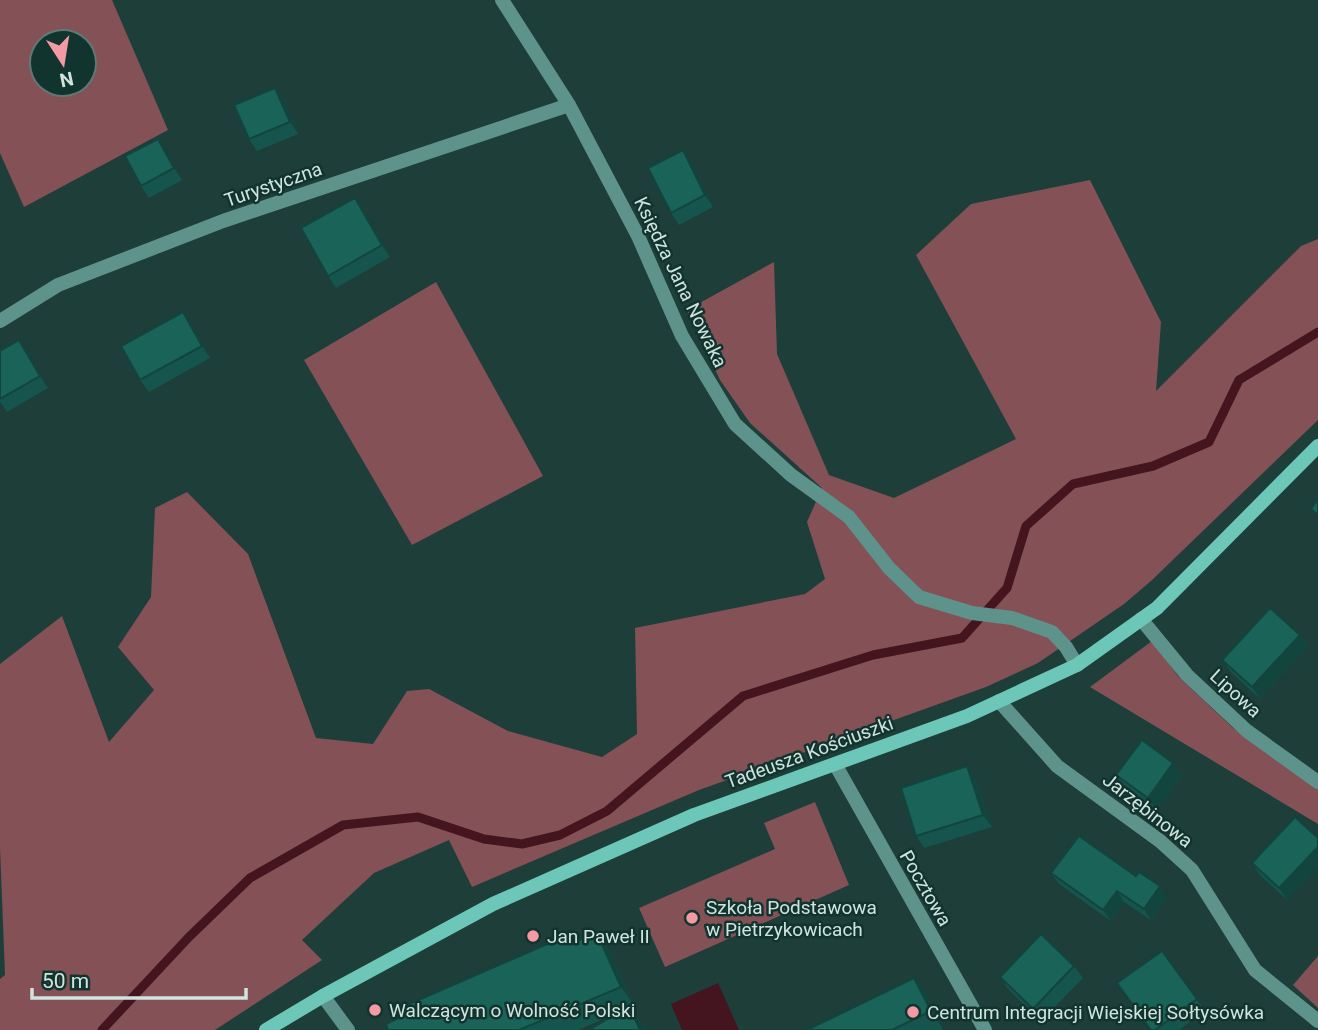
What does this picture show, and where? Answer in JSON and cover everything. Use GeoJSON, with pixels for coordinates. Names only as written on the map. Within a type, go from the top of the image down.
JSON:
{"type":"FeatureCollection","features":[{"type":"Feature","properties":{"kind":"street","name":"Księdza Jana Nowaka"},"geometry":{"type":"LineString","coordinates":[[502,0],[569,105],[638,236],[682,336],[735,424],[791,475],[849,517],[889,568],[919,597],[972,613],[1004,617],[1052,632],[1066,647],[1077,665]]}},
{"type":"Feature","properties":{"kind":"street","name":"Turystyczna"},"geometry":{"type":"LineString","coordinates":[[0,321],[58,285],[223,221],[569,105]]}},
{"type":"Feature","properties":{"kind":"street","name":"Tadeusza Kościuszki"},"geometry":{"type":"LineString","coordinates":[[266,1030],[493,904],[694,815],[967,716],[1077,665],[1157,608],[1318,446]]}},
{"type":"Feature","properties":{"kind":"street","name":"Lipowa"},"geometry":{"type":"LineString","coordinates":[[1141,619],[1187,675],[1247,731],[1318,782]]}},
{"type":"Feature","properties":{"kind":"street","name":"Jarzębinowa"},"geometry":{"type":"LineString","coordinates":[[999,701],[1057,766],[1160,841],[1192,870],[1255,971],[1318,1021]]}},
{"type":"Feature","properties":{"kind":"street","name":"Pocztowa"},"geometry":{"type":"LineString","coordinates":[[835,764],[985,1030]]}},
{"type":"Feature","properties":{"kind":"street"},"geometry":{"type":"LineString","coordinates":[[323,996],[348,1030]]}},
{"type":"Feature","properties":{"kind":"shaded area"},"geometry":{"type":"Polygon","coordinates":[[[0,0],[112,0],[168,130],[24,207],[0,153],[0,0]]]}},
{"type":"Feature","properties":{"kind":"shaded area"},"geometry":{"type":"Polygon","coordinates":[[[1090,180],[1161,322],[1156,391],[1301,246],[1318,239],[1318,420],[1124,604],[1038,663],[986,687],[699,790],[472,887],[449,840],[374,873],[302,940],[322,960],[215,1030],[0,1030],[0,979],[5,975],[0,848],[0,664],[62,616],[109,742],[154,690],[118,647],[151,597],[155,508],[187,492],[248,554],[316,738],[373,744],[407,691],[429,689],[508,731],[602,757],[637,734],[635,628],[805,594],[825,579],[807,522],[822,488],[750,423],[720,380],[687,310],[774,262],[777,354],[829,475],[894,498],[1016,439],[916,255],[971,204],[1090,180]]]}},
{"type":"Feature","properties":{"kind":"shaded area"},"geometry":{"type":"Polygon","coordinates":[[[436,282],[543,476],[412,545],[304,360],[436,282]]]}},
{"type":"Feature","properties":{"kind":"shaded area"},"geometry":{"type":"Polygon","coordinates":[[[1152,641],[1178,676],[1233,728],[1318,788],[1318,824],[1090,687],[1152,641]]]}},
{"type":"Feature","properties":{"kind":"shaded area"},"geometry":{"type":"Polygon","coordinates":[[[815,802],[849,885],[665,967],[639,908],[775,849],[764,823],[815,802]]]}},
{"type":"Feature","properties":{"kind":"shaded area"},"geometry":{"type":"Polygon","coordinates":[[[1318,956],[1318,1008],[1293,985],[1318,956]]]}},
{"type":"Feature","properties":{"kind":"shaded area"},"geometry":{"type":"Polygon","coordinates":[[[718,983],[739,1030],[682,1030],[671,1004],[718,983]]]}},
{"type":"Feature","properties":{"kind":"building"},"geometry":{"type":"Polygon","coordinates":[[[275,88],[290,122],[249,139],[234,105],[275,88]]]}},
{"type":"Feature","properties":{"kind":"building"},"geometry":{"type":"Polygon","coordinates":[[[158,139],[174,168],[141,186],[125,156],[158,139]]]}},
{"type":"Feature","properties":{"kind":"building"},"geometry":{"type":"Polygon","coordinates":[[[683,150],[705,195],[671,213],[648,168],[683,150]]]}},
{"type":"Feature","properties":{"kind":"building"},"geometry":{"type":"Polygon","coordinates":[[[355,198],[382,245],[328,276],[301,228],[355,198]]]}},
{"type":"Feature","properties":{"kind":"building"},"geometry":{"type":"Polygon","coordinates":[[[183,312],[202,346],[140,380],[121,346],[183,312]]]}},
{"type":"Feature","properties":{"kind":"building"},"geometry":{"type":"Polygon","coordinates":[[[19,340],[40,376],[0,399],[0,351],[19,340]]]}},
{"type":"Feature","properties":{"kind":"building"},"geometry":{"type":"Polygon","coordinates":[[[1318,499],[1318,515],[1311,509],[1318,499]]]}},
{"type":"Feature","properties":{"kind":"building"},"geometry":{"type":"Polygon","coordinates":[[[1270,608],[1300,635],[1252,687],[1222,660],[1270,608]]]}},
{"type":"Feature","properties":{"kind":"building"},"geometry":{"type":"Polygon","coordinates":[[[1142,740],[1173,763],[1148,798],[1116,775],[1142,740]]]}},
{"type":"Feature","properties":{"kind":"building"},"geometry":{"type":"Polygon","coordinates":[[[967,766],[983,815],[916,836],[901,788],[967,766]]]}},
{"type":"Feature","properties":{"kind":"building"},"geometry":{"type":"Polygon","coordinates":[[[1295,817],[1318,838],[1318,847],[1279,888],[1252,863],[1295,817]]]}},
{"type":"Feature","properties":{"kind":"building"},"geometry":{"type":"Polygon","coordinates":[[[1079,836],[1136,876],[1139,872],[1160,886],[1144,909],[1117,891],[1103,910],[1051,873],[1079,836]]]}},
{"type":"Feature","properties":{"kind":"building"},"geometry":{"type":"Polygon","coordinates":[[[597,933],[621,987],[519,1030],[388,1030],[386,1024],[407,1014],[407,1005],[568,935],[572,943],[597,933]]]}},
{"type":"Feature","properties":{"kind":"building"},"geometry":{"type":"Polygon","coordinates":[[[1041,934],[1074,966],[1033,1009],[1000,977],[1041,934]]]}},
{"type":"Feature","properties":{"kind":"building"},"geometry":{"type":"Polygon","coordinates":[[[1162,951],[1197,999],[1155,1030],[1151,1030],[1117,983],[1162,951]]]}},
{"type":"Feature","properties":{"kind":"building"},"geometry":{"type":"Polygon","coordinates":[[[914,978],[931,1011],[892,1030],[807,1030],[914,978]]]}},
{"type":"Feature","properties":{"kind":"building"},"geometry":{"type":"Polygon","coordinates":[[[629,1006],[640,1030],[589,1030],[629,1006]]]}},
{"type":"Feature","properties":{"kind":"waterway"},"geometry":{"type":"LineString","coordinates":[[102,1030],[189,937],[250,878],[343,825],[418,817],[484,839],[522,844],[560,835],[607,811],[743,696],[873,655],[962,638],[1007,588],[1026,526],[1073,484],[1153,466],[1209,442],[1239,380],[1318,332]]}},
{"type":"Feature","properties":{"kind":"place","name":"Szkoła Podstawowa w Pietrzykowicach"},"geometry":{"type":"Point","coordinates":[692,918]}},
{"type":"Feature","properties":{"kind":"place","name":"Jan Paweł II"},"geometry":{"type":"Point","coordinates":[533,936]}},
{"type":"Feature","properties":{"kind":"place","name":"Walczącym o Wolność Polski"},"geometry":{"type":"Point","coordinates":[375,1010]}},
{"type":"Feature","properties":{"kind":"place","name":"Centrum Integracji Wiejskiej Sołtysówka"},"geometry":{"type":"Point","coordinates":[913,1012]}}]}
